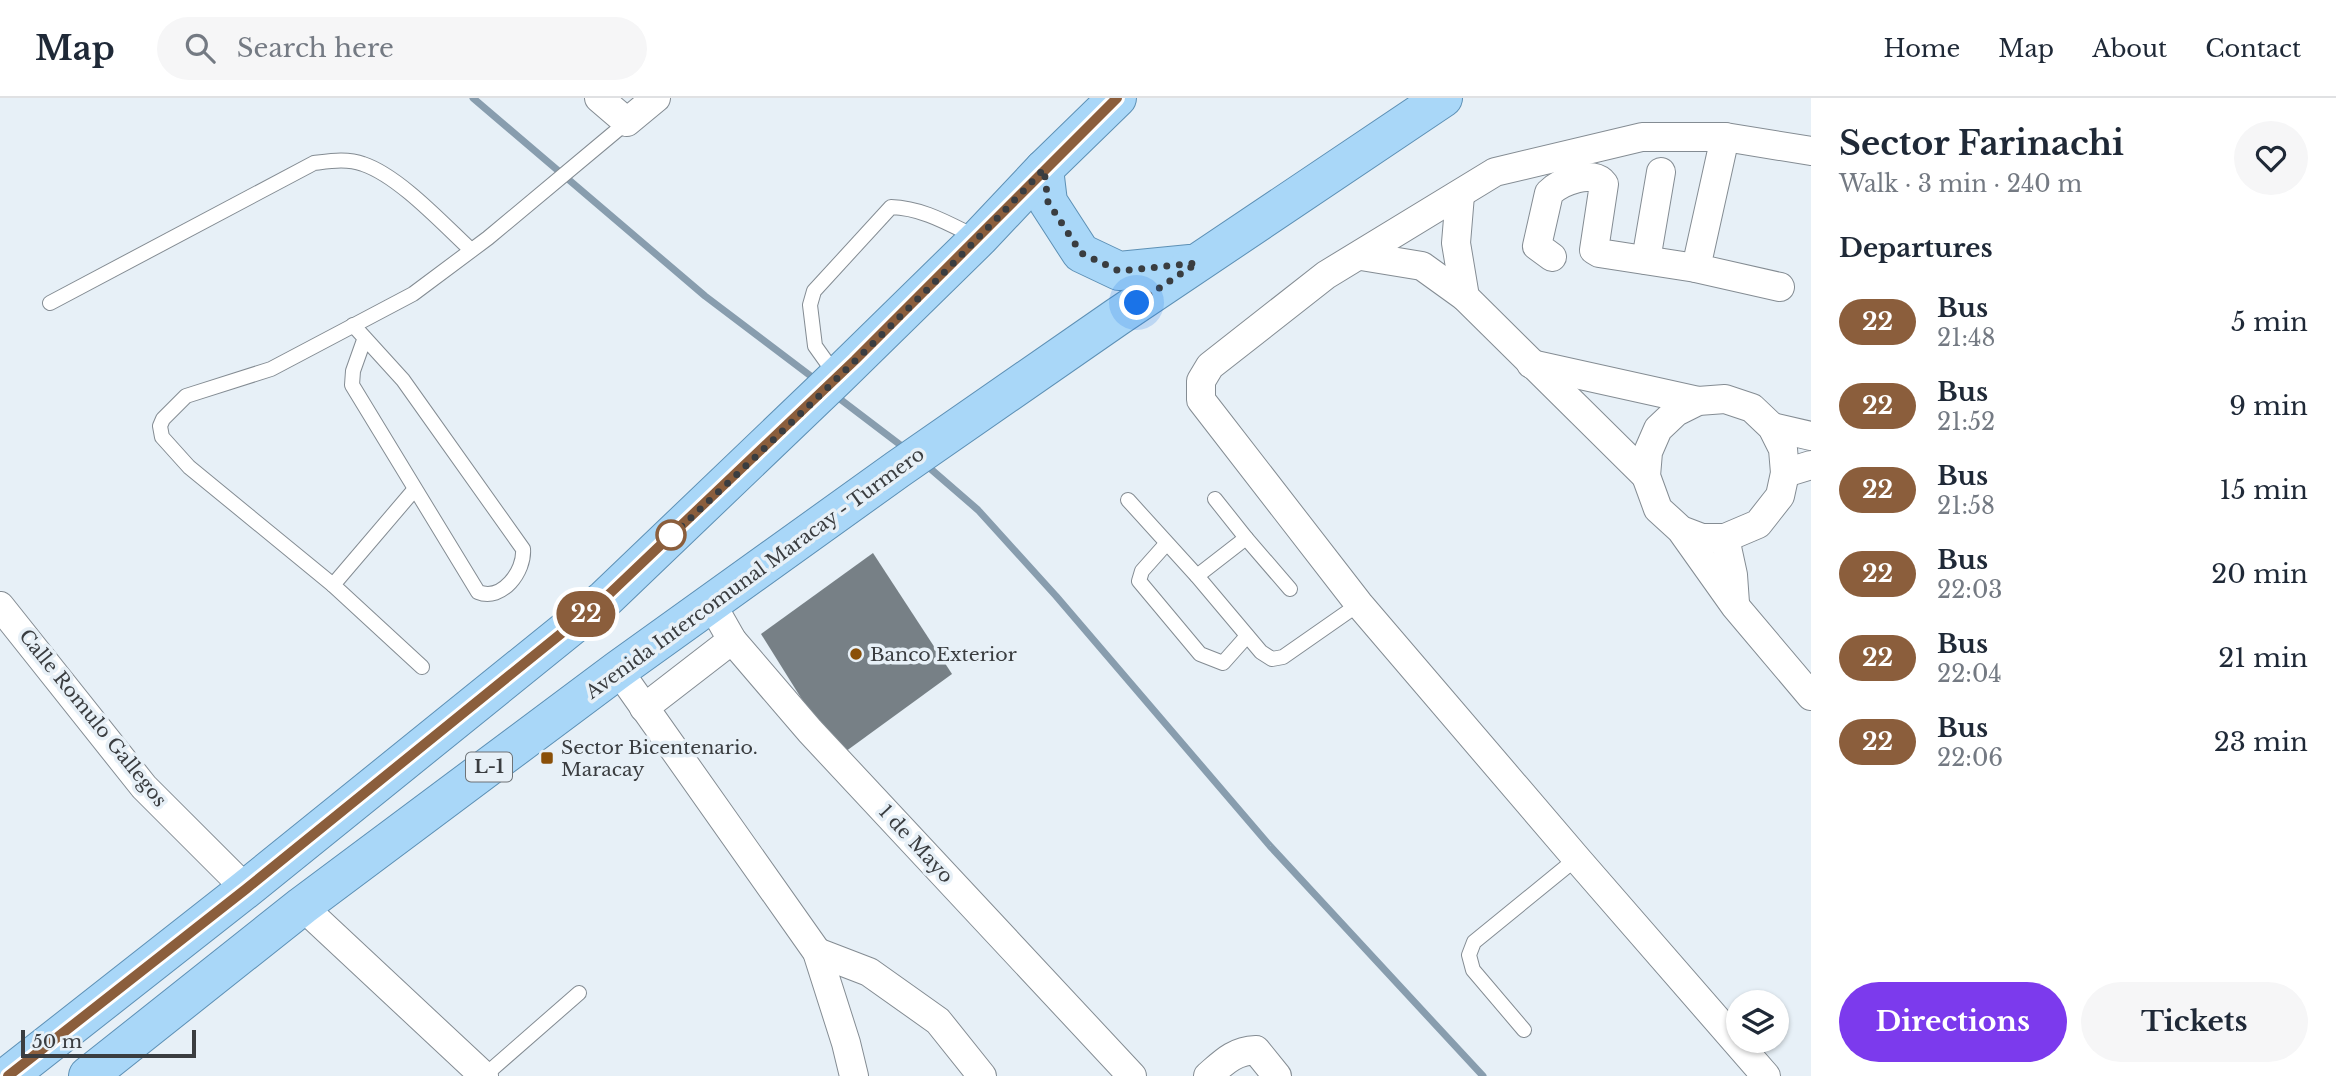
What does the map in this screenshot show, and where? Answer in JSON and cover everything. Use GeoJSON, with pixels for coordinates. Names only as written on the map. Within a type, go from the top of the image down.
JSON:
{"type":"FeatureCollection","features":[{"type":"Feature","properties":{"kind":"main road"},"geometry":{"type":"LineString","coordinates":[[8,1076],[246,889],[605,598],[834,380],[1117,98]]}},
{"type":"Feature","properties":{"kind":"main road","name":"Avenida Intercomunal Maracay - Turmero"},"geometry":{"type":"LineString","coordinates":[[88,1076],[302,906],[618,670],[898,469],[1443,98]]}},
{"type":"Feature","properties":{"kind":"main road"},"geometry":{"type":"LineString","coordinates":[[1044,169],[1048,202],[1081,253],[1119,271],[1197,263]]}},
{"type":"Feature","properties":{"kind":"street"},"geometry":{"type":"LineString","coordinates":[[599,98],[627,122],[656,98]]}},
{"type":"Feature","properties":{"kind":"street"},"geometry":{"type":"LineString","coordinates":[[1766,1076],[1359,604],[1201,400],[1201,381],[1210,366],[1326,275],[1494,172],[1642,137],[1725,137],[1811,151]]}},
{"type":"Feature","properties":{"kind":"street"},"geometry":{"type":"LineString","coordinates":[[1696,268],[1725,137]]}},
{"type":"Feature","properties":{"kind":"street"},"geometry":{"type":"LineString","coordinates":[[1646,260],[1661,172]]}},
{"type":"Feature","properties":{"kind":"street"},"geometry":{"type":"LineString","coordinates":[[1552,257],[1537,246],[1549,193],[1566,182],[1594,176],[1600,178],[1604,184],[1594,250],[1696,268],[1780,288]]}},
{"type":"Feature","properties":{"kind":"street"},"geometry":{"type":"LineString","coordinates":[[1460,195],[1456,243],[1465,297]]}},
{"type":"Feature","properties":{"kind":"street"},"geometry":{"type":"LineString","coordinates":[[1361,256],[1422,266],[1465,297],[1646,477],[1658,509],[1681,530],[1735,606],[1811,696]]}},
{"type":"Feature","properties":{"kind":"street"},"geometry":{"type":"LineString","coordinates":[[1531,364],[1698,401],[1725,399],[1752,408],[1772,427],[1783,449],[1798,469],[1758,524],[1725,538],[1702,538],[1681,530]]}},
{"type":"Feature","properties":{"kind":"street"},"geometry":{"type":"LineString","coordinates":[[1646,477],[1648,452],[1658,429],[1675,412],[1698,401]]}},
{"type":"Feature","properties":{"kind":"street"},"geometry":{"type":"LineString","coordinates":[[1772,427],[1811,436]]}},
{"type":"Feature","properties":{"kind":"street"},"geometry":{"type":"LineString","coordinates":[[1725,538],[1735,606]]}},
{"type":"Feature","properties":{"kind":"street","name":"1 de Mayo"},"geometry":{"type":"LineString","coordinates":[[711,603],[732,640],[810,731],[1132,1076]]}},
{"type":"Feature","properties":{"kind":"street","name":"Calle Romulo Gallegos"},"geometry":{"type":"LineString","coordinates":[[0,606],[144,787],[246,889]]}},
{"type":"Feature","properties":{"kind":"street"},"geometry":{"type":"LineString","coordinates":[[644,708],[732,640]]}},
{"type":"Feature","properties":{"kind":"street"},"geometry":{"type":"LineString","coordinates":[[618,670],[817,952],[854,1076]]}},
{"type":"Feature","properties":{"kind":"street"},"geometry":{"type":"LineString","coordinates":[[302,906],[484,1076]]}},
{"type":"Feature","properties":{"kind":"street"},"geometry":{"type":"LineString","coordinates":[[817,952],[869,971],[938,1021],[982,1076]]}},
{"type":"Feature","properties":{"kind":"street"},"geometry":{"type":"LineString","coordinates":[[1208,1076],[1229,1057],[1241,1051],[1256,1051],[1277,1076]]}},
{"type":"Feature","properties":{"kind":"lane"},"geometry":{"type":"LineString","coordinates":[[422,667],[333,585],[188,467],[162,437],[160,426],[172,408],[186,396],[271,369],[413,294],[537,198],[627,122]]}},
{"type":"Feature","properties":{"kind":"lane"},"geometry":{"type":"LineString","coordinates":[[50,303],[314,163],[338,160],[363,164],[392,179],[471,250]]}},
{"type":"Feature","properties":{"kind":"lane"},"geometry":{"type":"LineString","coordinates":[[834,380],[815,346],[810,305],[814,290],[891,207],[922,211],[979,238]]}},
{"type":"Feature","properties":{"kind":"lane"},"geometry":{"type":"LineString","coordinates":[[353,325],[403,380],[523,549],[523,563],[513,580],[490,594],[478,592],[352,385],[352,371],[364,340]]}},
{"type":"Feature","properties":{"kind":"lane"},"geometry":{"type":"LineString","coordinates":[[333,585],[414,490]]}},
{"type":"Feature","properties":{"kind":"lane"},"geometry":{"type":"LineString","coordinates":[[1215,499],[1290,589]]}},
{"type":"Feature","properties":{"kind":"lane"},"geometry":{"type":"LineString","coordinates":[[1128,500],[1261,652],[1272,659],[1283,657],[1359,604]]}},
{"type":"Feature","properties":{"kind":"lane"},"geometry":{"type":"LineString","coordinates":[[1197,576],[1246,538]]}},
{"type":"Feature","properties":{"kind":"lane"},"geometry":{"type":"LineString","coordinates":[[1166,544],[1142,571],[1139,581],[1200,654],[1223,663],[1247,636]]}},
{"type":"Feature","properties":{"kind":"lane"},"geometry":{"type":"LineString","coordinates":[[1524,1030],[1473,970],[1469,955],[1474,942],[1578,860]]}},
{"type":"Feature","properties":{"kind":"lane"},"geometry":{"type":"LineString","coordinates":[[484,1076],[579,993]]}},
{"type":"Feature","properties":{"kind":"building","name":"Banco Exterior"},"geometry":{"type":"Polygon","coordinates":[[[873,553],[952,674],[838,757],[761,634],[873,553]]]}},
{"type":"Feature","properties":{"kind":"waterway"},"geometry":{"type":"LineString","coordinates":[[473,98],[705,296],[816,380]]}},
{"type":"Feature","properties":{"kind":"waterway"},"geometry":{"type":"LineString","coordinates":[[836,396],[907,450]]}},
{"type":"Feature","properties":{"kind":"waterway"},"geometry":{"type":"LineString","coordinates":[[925,464],[978,510],[1056,596],[1270,846],[1483,1076]]}},
{"type":"Feature","properties":{"kind":"bus line","name":"22"},"geometry":{"type":"LineString","coordinates":[[8,1076],[246,889],[605,598],[855,360],[1117,98]]}},
{"type":"Feature","properties":{"kind":"place","name":"Banco Exterior"},"geometry":{"type":"Point","coordinates":[856,654]}},
{"type":"Feature","properties":{"kind":"place","name":"Sector Bicentenario. Maracay"},"geometry":{"type":"Point","coordinates":[547,758]}},
{"type":"Feature","properties":{"kind":"route"},"geometry":{"type":"LineString","coordinates":[[671,535],[663,544],[908,308],[1044,169],[1048,202],[1081,253],[1119,271],[1197,263],[1137,303]]}}]}
